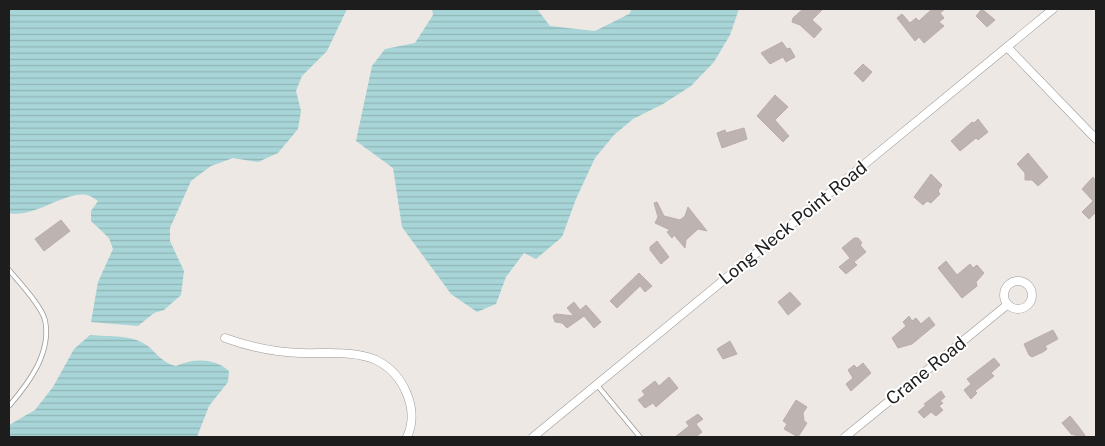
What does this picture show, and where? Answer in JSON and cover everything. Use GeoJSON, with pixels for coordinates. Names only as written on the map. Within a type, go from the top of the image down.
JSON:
{"type":"FeatureCollection","features":[{"type":"Feature","properties":{"kind":"street","name":"Long Neck Point Road"},"geometry":{"type":"LineString","coordinates":[[533,437],[1053,9]]}},
{"type":"Feature","properties":{"kind":"street"},"geometry":{"type":"LineString","coordinates":[[1006,47],[1096,138]]}},
{"type":"Feature","properties":{"kind":"street","name":"Crane Road"},"geometry":{"type":"LineString","coordinates":[[845,437],[1007,304]]}},
{"type":"Feature","properties":{"kind":"street"},"geometry":{"type":"LineString","coordinates":[[225,338],[253,348],[299,353],[356,355],[376,360],[394,374],[407,395],[413,414],[407,437]]}},
{"type":"Feature","properties":{"kind":"lane"},"geometry":{"type":"LineString","coordinates":[[9,270],[30,296],[45,319],[45,326],[38,367],[26,386],[9,406]]}},
{"type":"Feature","properties":{"kind":"lane"},"geometry":{"type":"LineString","coordinates":[[597,385],[640,437]]}},
{"type":"Feature","properties":{"kind":"water"},"geometry":{"type":"Polygon","coordinates":[[[9,9],[347,9],[327,51],[302,76],[296,91],[301,111],[298,129],[278,153],[258,162],[233,158],[211,166],[191,181],[170,228],[170,241],[184,271],[181,295],[164,310],[154,313],[138,326],[91,322],[98,282],[113,249],[109,238],[91,221],[91,211],[98,201],[88,195],[78,195],[28,212],[9,213],[9,9]]]}},
{"type":"Feature","properties":{"kind":"water"},"geometry":{"type":"Polygon","coordinates":[[[432,9],[537,9],[550,26],[595,31],[629,14],[632,9],[739,9],[730,35],[714,62],[691,86],[663,104],[633,119],[614,135],[595,158],[576,199],[562,237],[536,259],[524,253],[506,277],[496,304],[477,312],[451,294],[402,227],[393,168],[356,141],[372,66],[385,49],[415,43],[433,15],[432,9]]]}},
{"type":"Feature","properties":{"kind":"water"},"geometry":{"type":"Polygon","coordinates":[[[90,335],[120,337],[142,342],[171,365],[176,366],[183,363],[204,361],[217,364],[229,371],[228,382],[209,406],[197,437],[9,437],[9,425],[35,410],[53,387],[74,349],[90,335]]]}},
{"type":"Feature","properties":{"kind":"building"},"geometry":{"type":"Polygon","coordinates":[[[803,9],[823,9],[812,20],[822,29],[814,38],[800,25],[792,22],[793,18],[803,9]]]}},
{"type":"Feature","properties":{"kind":"building"},"geometry":{"type":"Polygon","coordinates":[[[932,9],[945,9],[940,13],[944,18],[939,22],[944,26],[924,43],[919,37],[915,41],[897,18],[902,14],[910,23],[916,18],[919,21],[932,9]]]}},
{"type":"Feature","properties":{"kind":"building"},"geometry":{"type":"Polygon","coordinates":[[[982,9],[995,20],[987,27],[976,16],[982,9]]]}},
{"type":"Feature","properties":{"kind":"building"},"geometry":{"type":"Polygon","coordinates":[[[782,42],[787,49],[790,48],[795,57],[786,62],[783,57],[770,64],[761,53],[782,42]]]}},
{"type":"Feature","properties":{"kind":"building"},"geometry":{"type":"Polygon","coordinates":[[[863,64],[872,72],[863,82],[854,73],[863,64]]]}},
{"type":"Feature","properties":{"kind":"building"},"geometry":{"type":"Polygon","coordinates":[[[775,95],[788,107],[775,120],[789,136],[783,142],[757,116],[775,95]]]}},
{"type":"Feature","properties":{"kind":"building"},"geometry":{"type":"Polygon","coordinates":[[[978,119],[988,132],[978,140],[976,138],[960,151],[951,141],[978,119]]]}},
{"type":"Feature","properties":{"kind":"building"},"geometry":{"type":"Polygon","coordinates":[[[744,128],[747,139],[722,148],[717,133],[725,130],[726,133],[744,128]]]}},
{"type":"Feature","properties":{"kind":"building"},"geometry":{"type":"Polygon","coordinates":[[[1028,153],[1048,177],[1038,186],[1032,180],[1025,180],[1025,173],[1017,164],[1028,153]]]}},
{"type":"Feature","properties":{"kind":"building"},"geometry":{"type":"Polygon","coordinates":[[[931,174],[942,185],[938,191],[940,194],[931,203],[927,201],[923,205],[914,197],[931,174]]]}},
{"type":"Feature","properties":{"kind":"building"},"geometry":{"type":"Polygon","coordinates":[[[1093,177],[1096,181],[1096,212],[1089,219],[1082,212],[1093,201],[1082,189],[1093,177]]]}},
{"type":"Feature","properties":{"kind":"building"},"geometry":{"type":"Polygon","coordinates":[[[657,202],[664,216],[680,220],[685,216],[688,207],[707,231],[698,229],[686,240],[685,248],[674,235],[672,238],[667,232],[670,230],[655,223],[658,217],[654,203],[657,202]]]}},
{"type":"Feature","properties":{"kind":"building"},"geometry":{"type":"Polygon","coordinates":[[[61,220],[70,231],[44,251],[35,239],[61,220]]]}},
{"type":"Feature","properties":{"kind":"building"},"geometry":{"type":"Polygon","coordinates":[[[854,238],[858,238],[862,243],[860,245],[866,252],[854,262],[857,265],[846,274],[839,267],[850,258],[842,248],[854,238]]]}},
{"type":"Feature","properties":{"kind":"building"},"geometry":{"type":"Polygon","coordinates":[[[657,241],[669,257],[661,264],[650,250],[650,247],[657,241]]]}},
{"type":"Feature","properties":{"kind":"building"},"geometry":{"type":"Polygon","coordinates":[[[946,261],[957,275],[970,264],[973,268],[977,265],[984,273],[976,282],[977,286],[962,298],[938,268],[946,261]]]}},
{"type":"Feature","properties":{"kind":"building"},"geometry":{"type":"Polygon","coordinates":[[[639,273],[652,286],[645,292],[640,286],[617,308],[610,301],[639,273]]]}},
{"type":"Feature","properties":{"kind":"building"},"geometry":{"type":"Polygon","coordinates":[[[790,292],[801,304],[788,315],[778,302],[790,292]]]}},
{"type":"Feature","properties":{"kind":"building"},"geometry":{"type":"Polygon","coordinates":[[[574,302],[580,310],[586,305],[601,322],[594,328],[584,316],[567,328],[562,323],[555,322],[553,316],[556,314],[574,316],[567,308],[574,302]]]}},
{"type":"Feature","properties":{"kind":"building"},"geometry":{"type":"Polygon","coordinates":[[[909,316],[912,321],[916,318],[921,324],[929,317],[935,325],[912,344],[898,348],[892,338],[906,326],[903,322],[909,316]]]}},
{"type":"Feature","properties":{"kind":"building"},"geometry":{"type":"Polygon","coordinates":[[[1053,330],[1058,339],[1045,346],[1047,349],[1043,352],[1032,357],[1029,355],[1024,344],[1053,330]]]}},
{"type":"Feature","properties":{"kind":"building"},"geometry":{"type":"Polygon","coordinates":[[[730,341],[737,354],[723,359],[717,349],[730,341]]]}},
{"type":"Feature","properties":{"kind":"building"},"geometry":{"type":"Polygon","coordinates":[[[994,358],[1000,365],[991,373],[994,376],[975,391],[977,393],[971,399],[964,390],[971,384],[967,379],[994,358]]]}},
{"type":"Feature","properties":{"kind":"building"},"geometry":{"type":"Polygon","coordinates":[[[863,363],[871,373],[851,391],[846,384],[853,378],[848,370],[854,365],[857,368],[863,363]]]}},
{"type":"Feature","properties":{"kind":"building"},"geometry":{"type":"Polygon","coordinates":[[[669,377],[678,388],[656,407],[653,403],[645,408],[638,400],[645,395],[642,391],[655,381],[659,386],[669,377]]]}},
{"type":"Feature","properties":{"kind":"building"},"geometry":{"type":"Polygon","coordinates":[[[941,391],[945,397],[940,401],[943,403],[939,406],[943,410],[936,416],[931,412],[924,418],[918,412],[926,405],[924,404],[941,391]]]}},
{"type":"Feature","properties":{"kind":"building"},"geometry":{"type":"Polygon","coordinates":[[[796,400],[807,407],[803,413],[804,421],[807,423],[798,437],[784,429],[787,424],[783,421],[796,400]]]}},
{"type":"Feature","properties":{"kind":"building"},"geometry":{"type":"Polygon","coordinates":[[[698,414],[703,419],[696,424],[702,432],[696,437],[675,437],[689,426],[686,422],[698,414]]]}},
{"type":"Feature","properties":{"kind":"building"},"geometry":{"type":"Polygon","coordinates":[[[1070,416],[1086,437],[1072,435],[1062,423],[1070,416]]]}}]}
